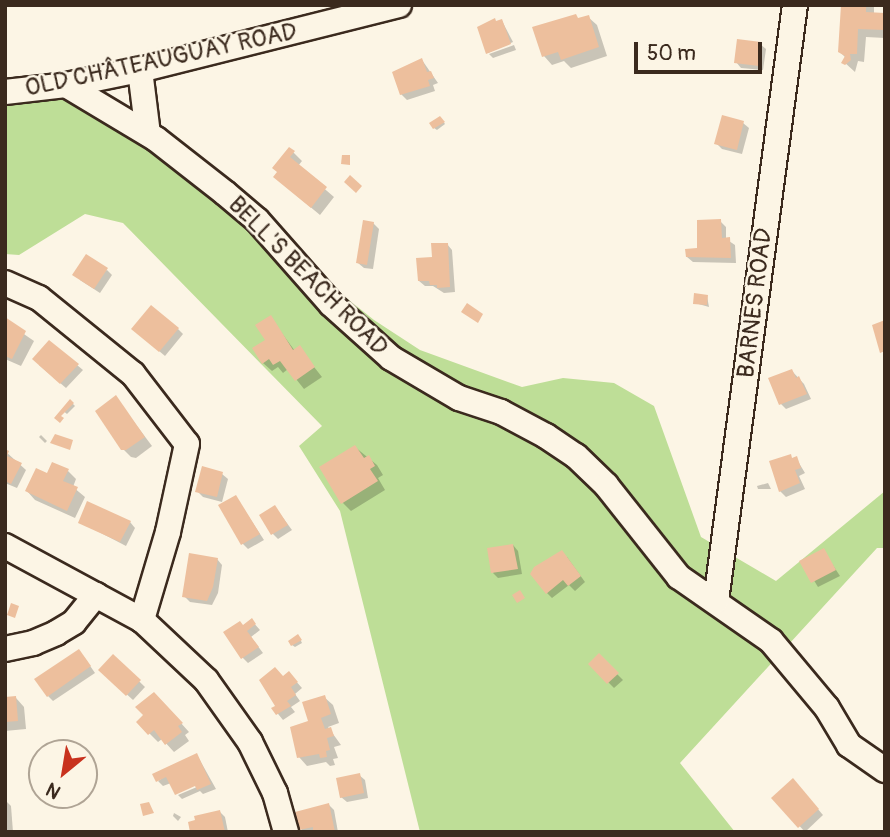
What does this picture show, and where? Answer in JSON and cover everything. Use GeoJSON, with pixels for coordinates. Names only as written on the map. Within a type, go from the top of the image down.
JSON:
{"type":"FeatureCollection","features":[{"type":"Feature","properties":{"kind":"street","name":"OLD CHÂTEAUGUAY ROAD"},"geometry":{"type":"LineString","coordinates":[[5,92],[66,85],[140,69],[399,5]]}},
{"type":"Feature","properties":{"kind":"street","name":"BARNES ROAD"},"geometry":{"type":"LineString","coordinates":[[716,601],[794,5]]}},
{"type":"Feature","properties":{"kind":"street"},"geometry":{"type":"LineString","coordinates":[[140,69],[148,134]]}},
{"type":"Feature","properties":{"kind":"street","name":"BELL'S BEACH ROAD"},"geometry":{"type":"LineString","coordinates":[[66,85],[148,134],[257,220],[331,304],[391,358],[459,397],[501,412],[576,456],[606,485],[679,577],[771,641],[827,708],[849,745],[885,770]]}},
{"type":"Feature","properties":{"kind":"street"},"geometry":{"type":"LineString","coordinates":[[5,283],[39,298],[133,374],[187,444],[168,532],[142,620]]}},
{"type":"Feature","properties":{"kind":"street"},"geometry":{"type":"LineString","coordinates":[[5,546],[142,620],[206,680],[250,742],[275,793],[285,832]]}},
{"type":"Feature","properties":{"kind":"street"},"geometry":{"type":"LineString","coordinates":[[5,649],[33,643],[57,633],[74,622],[96,595]]}},
{"type":"Feature","properties":{"kind":"green space"},"geometry":{"type":"Polygon","coordinates":[[[69,98],[141,134],[374,320],[420,350],[522,387],[563,378],[614,383],[654,406],[701,537],[776,581],[885,491],[885,548],[877,548],[680,763],[735,832],[420,832],[340,511],[299,446],[322,426],[123,223],[85,214],[19,255],[5,254],[5,102],[69,98]]]}},
{"type":"Feature","properties":{"kind":"building"},"geometry":{"type":"Polygon","coordinates":[[[841,5],[866,5],[866,12],[885,13],[885,30],[858,29],[857,54],[850,54],[851,60],[845,65],[841,63],[845,56],[838,52],[841,5]]]}},
{"type":"Feature","properties":{"kind":"building"},"geometry":{"type":"Polygon","coordinates":[[[576,14],[578,18],[589,15],[599,47],[561,60],[558,52],[542,57],[532,27],[576,14]]]}},
{"type":"Feature","properties":{"kind":"building"},"geometry":{"type":"Polygon","coordinates":[[[495,18],[496,21],[502,19],[511,44],[486,54],[477,27],[495,18]]]}},
{"type":"Feature","properties":{"kind":"building"},"geometry":{"type":"Polygon","coordinates":[[[737,39],[761,42],[759,66],[734,63],[737,39]]]}},
{"type":"Feature","properties":{"kind":"building"},"geometry":{"type":"Polygon","coordinates":[[[422,58],[427,72],[431,71],[434,78],[428,80],[430,86],[400,95],[392,72],[422,58]]]}},
{"type":"Feature","properties":{"kind":"building"},"geometry":{"type":"Polygon","coordinates":[[[722,115],[744,121],[737,150],[714,144],[722,115]]]}},
{"type":"Feature","properties":{"kind":"building"},"geometry":{"type":"Polygon","coordinates":[[[440,116],[445,122],[433,129],[429,123],[440,116]]]}},
{"type":"Feature","properties":{"kind":"building"},"geometry":{"type":"Polygon","coordinates":[[[289,147],[295,151],[290,157],[327,187],[311,208],[273,177],[277,172],[272,168],[289,147]]]}},
{"type":"Feature","properties":{"kind":"building"},"geometry":{"type":"Polygon","coordinates":[[[342,155],[350,155],[350,165],[341,164],[342,155]]]}},
{"type":"Feature","properties":{"kind":"building"},"geometry":{"type":"Polygon","coordinates":[[[350,175],[362,186],[356,193],[344,182],[350,175]]]}},
{"type":"Feature","properties":{"kind":"building"},"geometry":{"type":"Polygon","coordinates":[[[721,219],[722,238],[730,237],[731,258],[686,257],[685,249],[697,248],[697,220],[721,219]]]}},
{"type":"Feature","properties":{"kind":"building"},"geometry":{"type":"Polygon","coordinates":[[[363,220],[374,222],[367,265],[356,263],[363,220]]]}},
{"type":"Feature","properties":{"kind":"building"},"geometry":{"type":"Polygon","coordinates":[[[431,243],[448,243],[450,287],[437,288],[437,285],[430,285],[429,281],[418,281],[416,258],[432,257],[431,243]]]}},
{"type":"Feature","properties":{"kind":"building"},"geometry":{"type":"Polygon","coordinates":[[[86,254],[108,268],[94,289],[72,275],[86,254]]]}},
{"type":"Feature","properties":{"kind":"building"},"geometry":{"type":"Polygon","coordinates":[[[694,293],[708,295],[707,305],[693,304],[694,293]]]}},
{"type":"Feature","properties":{"kind":"building"},"geometry":{"type":"Polygon","coordinates":[[[467,303],[483,314],[478,323],[461,312],[467,303]]]}},
{"type":"Feature","properties":{"kind":"building"},"geometry":{"type":"Polygon","coordinates":[[[151,305],[179,328],[159,352],[131,329],[151,305]]]}},
{"type":"Feature","properties":{"kind":"building"},"geometry":{"type":"Polygon","coordinates":[[[271,315],[293,350],[300,345],[315,367],[295,381],[280,361],[273,365],[269,359],[262,364],[252,348],[265,340],[255,325],[271,315]]]}},
{"type":"Feature","properties":{"kind":"building"},"geometry":{"type":"Polygon","coordinates":[[[5,317],[26,331],[12,359],[5,356],[5,317]]]}},
{"type":"Feature","properties":{"kind":"building"},"geometry":{"type":"Polygon","coordinates":[[[885,320],[885,351],[880,353],[872,325],[885,320]]]}},
{"type":"Feature","properties":{"kind":"building"},"geometry":{"type":"Polygon","coordinates":[[[49,340],[79,364],[60,384],[32,359],[49,340]]]}},
{"type":"Feature","properties":{"kind":"building"},"geometry":{"type":"Polygon","coordinates":[[[792,369],[796,378],[799,376],[807,394],[779,405],[768,378],[792,369]]]}},
{"type":"Feature","properties":{"kind":"building"},"geometry":{"type":"Polygon","coordinates":[[[116,395],[145,437],[126,450],[121,450],[95,411],[116,395]]]}},
{"type":"Feature","properties":{"kind":"building"},"geometry":{"type":"Polygon","coordinates":[[[70,399],[74,403],[61,416],[64,418],[60,423],[54,418],[70,399]]]}},
{"type":"Feature","properties":{"kind":"building"},"geometry":{"type":"Polygon","coordinates":[[[55,434],[73,440],[70,450],[50,443],[55,434]]]}},
{"type":"Feature","properties":{"kind":"building"},"geometry":{"type":"Polygon","coordinates":[[[355,445],[364,458],[369,455],[375,466],[370,469],[378,481],[341,504],[319,467],[355,445]]]}},
{"type":"Feature","properties":{"kind":"building"},"geometry":{"type":"Polygon","coordinates":[[[5,449],[9,451],[7,456],[22,463],[11,484],[5,481],[5,449]]]}},
{"type":"Feature","properties":{"kind":"building"},"geometry":{"type":"Polygon","coordinates":[[[791,454],[792,458],[797,456],[801,468],[795,470],[800,483],[779,492],[769,461],[791,454]]]}},
{"type":"Feature","properties":{"kind":"building"},"geometry":{"type":"Polygon","coordinates":[[[52,462],[69,469],[63,481],[78,487],[67,511],[25,491],[36,468],[47,473],[52,462]]]}},
{"type":"Feature","properties":{"kind":"building"},"geometry":{"type":"Polygon","coordinates":[[[202,466],[223,472],[217,497],[195,492],[202,466]]]}},
{"type":"Feature","properties":{"kind":"building"},"geometry":{"type":"Polygon","coordinates":[[[236,495],[260,534],[241,545],[218,505],[236,495]]]}},
{"type":"Feature","properties":{"kind":"building"},"geometry":{"type":"Polygon","coordinates":[[[87,501],[131,521],[120,542],[78,523],[87,501]]]}},
{"type":"Feature","properties":{"kind":"building"},"geometry":{"type":"Polygon","coordinates":[[[275,505],[288,525],[271,535],[259,515],[275,505]]]}},
{"type":"Feature","properties":{"kind":"building"},"geometry":{"type":"Polygon","coordinates":[[[513,544],[518,569],[491,573],[487,548],[513,544]]]}},
{"type":"Feature","properties":{"kind":"building"},"geometry":{"type":"Polygon","coordinates":[[[824,548],[836,570],[811,583],[799,561],[824,548]]]}},
{"type":"Feature","properties":{"kind":"building"},"geometry":{"type":"Polygon","coordinates":[[[562,550],[581,576],[568,586],[563,580],[546,594],[530,574],[534,567],[562,550]]]}},
{"type":"Feature","properties":{"kind":"building"},"geometry":{"type":"Polygon","coordinates":[[[189,553],[218,558],[213,587],[207,601],[182,597],[189,553]]]}},
{"type":"Feature","properties":{"kind":"building"},"geometry":{"type":"Polygon","coordinates":[[[520,590],[525,598],[517,603],[512,595],[520,590]]]}},
{"type":"Feature","properties":{"kind":"building"},"geometry":{"type":"Polygon","coordinates":[[[11,603],[19,606],[15,618],[7,615],[11,603]]]}},
{"type":"Feature","properties":{"kind":"building"},"geometry":{"type":"Polygon","coordinates":[[[252,618],[256,624],[247,631],[259,647],[241,659],[223,632],[240,621],[243,625],[252,618]]]}},
{"type":"Feature","properties":{"kind":"building"},"geometry":{"type":"Polygon","coordinates":[[[298,634],[302,640],[291,646],[288,641],[298,634]]]}},
{"type":"Feature","properties":{"kind":"building"},"geometry":{"type":"Polygon","coordinates":[[[79,649],[91,666],[47,697],[34,679],[79,649]]]}},
{"type":"Feature","properties":{"kind":"building"},"geometry":{"type":"Polygon","coordinates":[[[599,653],[619,673],[607,684],[588,664],[599,653]]]}},
{"type":"Feature","properties":{"kind":"building"},"geometry":{"type":"Polygon","coordinates":[[[113,654],[141,680],[126,696],[98,670],[113,654]]]}},
{"type":"Feature","properties":{"kind":"building"},"geometry":{"type":"Polygon","coordinates":[[[275,667],[283,676],[289,671],[298,682],[291,687],[296,695],[287,701],[291,706],[276,715],[271,708],[275,706],[259,680],[275,667]]]}},
{"type":"Feature","properties":{"kind":"building"},"geometry":{"type":"Polygon","coordinates":[[[154,692],[183,723],[178,726],[182,732],[165,745],[154,730],[148,735],[136,722],[143,715],[135,707],[154,692]]]}},
{"type":"Feature","properties":{"kind":"building"},"geometry":{"type":"Polygon","coordinates":[[[325,695],[331,714],[321,718],[325,729],[331,727],[334,736],[327,738],[330,750],[326,751],[327,757],[320,758],[319,754],[297,758],[290,727],[308,721],[302,702],[325,695]]]}},
{"type":"Feature","properties":{"kind":"building"},"geometry":{"type":"Polygon","coordinates":[[[16,696],[18,721],[5,722],[5,697],[16,696]]]}},
{"type":"Feature","properties":{"kind":"building"},"geometry":{"type":"Polygon","coordinates":[[[197,753],[211,784],[197,790],[195,786],[175,795],[166,777],[156,782],[152,774],[197,753]]]}},
{"type":"Feature","properties":{"kind":"building"},"geometry":{"type":"Polygon","coordinates":[[[360,773],[364,793],[340,798],[336,778],[360,773]]]}},
{"type":"Feature","properties":{"kind":"building"},"geometry":{"type":"Polygon","coordinates":[[[793,778],[819,809],[798,828],[771,798],[793,778]]]}},
{"type":"Feature","properties":{"kind":"building"},"geometry":{"type":"Polygon","coordinates":[[[149,802],[154,813],[143,816],[140,804],[149,802]]]}},
{"type":"Feature","properties":{"kind":"building"},"geometry":{"type":"Polygon","coordinates":[[[329,803],[335,832],[313,832],[313,827],[299,830],[295,812],[329,803]]]}},
{"type":"Feature","properties":{"kind":"building"},"geometry":{"type":"Polygon","coordinates":[[[220,810],[225,832],[190,832],[188,822],[195,820],[194,816],[220,810]]]}}]}
